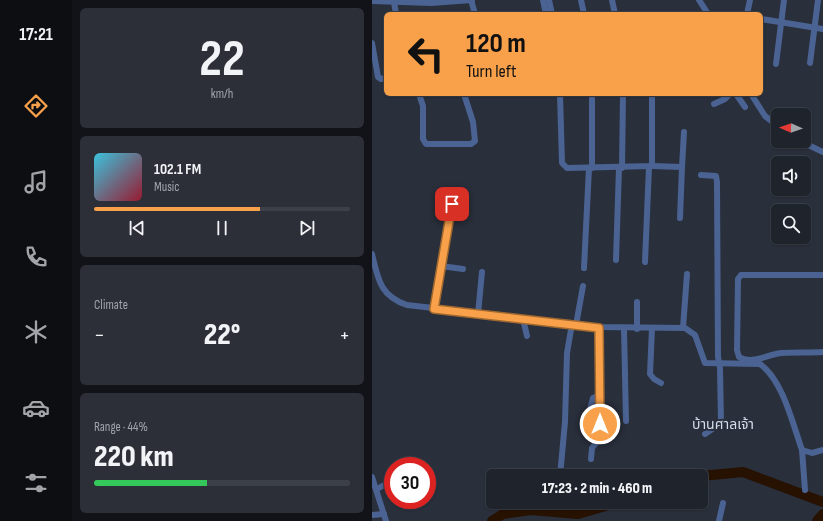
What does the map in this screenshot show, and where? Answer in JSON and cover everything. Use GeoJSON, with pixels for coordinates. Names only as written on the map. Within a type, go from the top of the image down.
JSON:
{"type":"FeatureCollection","features":[{"type":"Feature","properties":{"kind":"street"},"geometry":{"type":"LineString","coordinates":[[372,1],[431,4],[472,0],[475,12]]}},
{"type":"Feature","properties":{"kind":"street"},"geometry":{"type":"LineString","coordinates":[[543,0],[546,12]]}},
{"type":"Feature","properties":{"kind":"street"},"geometry":{"type":"LineString","coordinates":[[549,0],[552,12]]}},
{"type":"Feature","properties":{"kind":"street"},"geometry":{"type":"LineString","coordinates":[[581,0],[584,12]]}},
{"type":"Feature","properties":{"kind":"street"},"geometry":{"type":"LineString","coordinates":[[612,0],[615,12]]}},
{"type":"Feature","properties":{"kind":"street"},"geometry":{"type":"LineString","coordinates":[[699,0],[707,12]]}},
{"type":"Feature","properties":{"kind":"street"},"geometry":{"type":"LineString","coordinates":[[748,12],[750,0]]}},
{"type":"Feature","properties":{"kind":"street"},"geometry":{"type":"LineString","coordinates":[[776,64],[784,0]]}},
{"type":"Feature","properties":{"kind":"street"},"geometry":{"type":"LineString","coordinates":[[810,62],[818,0]]}},
{"type":"Feature","properties":{"kind":"street"},"geometry":{"type":"LineString","coordinates":[[394,2],[396,12]]}},
{"type":"Feature","properties":{"kind":"street"},"geometry":{"type":"LineString","coordinates":[[763,19],[823,29]]}},
{"type":"Feature","properties":{"kind":"street"},"geometry":{"type":"LineString","coordinates":[[372,42],[378,77],[381,79],[384,78]]}},
{"type":"Feature","properties":{"kind":"street"},"geometry":{"type":"LineString","coordinates":[[420,96],[423,106],[423,139],[426,144],[471,144],[475,141],[473,122],[465,96]]}},
{"type":"Feature","properties":{"kind":"street"},"geometry":{"type":"LineString","coordinates":[[560,96],[562,163],[567,168],[620,168],[651,166],[682,167]]}},
{"type":"Feature","properties":{"kind":"street"},"geometry":{"type":"LineString","coordinates":[[584,268],[590,168],[592,96]]}},
{"type":"Feature","properties":{"kind":"street"},"geometry":{"type":"LineString","coordinates":[[616,260],[623,96]]}},
{"type":"Feature","properties":{"kind":"street"},"geometry":{"type":"LineString","coordinates":[[645,262],[651,166],[652,96]]}},
{"type":"Feature","properties":{"kind":"street"},"geometry":{"type":"LineString","coordinates":[[714,104],[728,96]]}},
{"type":"Feature","properties":{"kind":"street"},"geometry":{"type":"LineString","coordinates":[[737,96],[745,107]]}},
{"type":"Feature","properties":{"kind":"street"},"geometry":{"type":"LineString","coordinates":[[752,96],[765,116],[771,121]]}},
{"type":"Feature","properties":{"kind":"street"},"geometry":{"type":"LineString","coordinates":[[680,218],[684,132]]}},
{"type":"Feature","properties":{"kind":"street"},"geometry":{"type":"LineString","coordinates":[[811,146],[823,152]]}},
{"type":"Feature","properties":{"kind":"street"},"geometry":{"type":"LineString","coordinates":[[701,175],[712,175],[717,178],[718,365],[720,368],[721,423],[705,434]]}},
{"type":"Feature","properties":{"kind":"street"},"geometry":{"type":"LineString","coordinates":[[434,309],[454,193]]}},
{"type":"Feature","properties":{"kind":"street"},"geometry":{"type":"LineString","coordinates":[[372,254],[380,284],[390,298],[407,305],[599,328],[682,328],[691,331],[695,335],[705,363],[718,365],[760,364],[767,369],[785,400],[802,450],[804,490]]}},
{"type":"Feature","properties":{"kind":"street"},"geometry":{"type":"LineString","coordinates":[[441,266],[463,269]]}},
{"type":"Feature","properties":{"kind":"street"},"geometry":{"type":"LineString","coordinates":[[478,314],[482,272]]}},
{"type":"Feature","properties":{"kind":"street"},"geometry":{"type":"LineString","coordinates":[[682,328],[687,274]]}},
{"type":"Feature","properties":{"kind":"street"},"geometry":{"type":"LineString","coordinates":[[823,275],[741,275],[738,279],[737,350],[739,357],[754,360],[781,353],[823,352]]}},
{"type":"Feature","properties":{"kind":"street"},"geometry":{"type":"LineString","coordinates":[[561,469],[565,422],[567,352],[583,286]]}},
{"type":"Feature","properties":{"kind":"street"},"geometry":{"type":"LineString","coordinates":[[636,302],[637,328]]}},
{"type":"Feature","properties":{"kind":"street"},"geometry":{"type":"LineString","coordinates":[[523,319],[528,336]]}},
{"type":"Feature","properties":{"kind":"street"},"geometry":{"type":"LineString","coordinates":[[591,459],[592,448],[600,438],[599,328]]}},
{"type":"Feature","properties":{"kind":"street"},"geometry":{"type":"LineString","coordinates":[[652,328],[650,374],[654,380],[661,383]]}},
{"type":"Feature","properties":{"kind":"street"},"geometry":{"type":"LineString","coordinates":[[624,329],[626,421]]}},
{"type":"Feature","properties":{"kind":"street"},"geometry":{"type":"LineString","coordinates":[[589,413],[593,398],[600,395]]}},
{"type":"Feature","properties":{"kind":"street"},"geometry":{"type":"LineString","coordinates":[[802,450],[812,453],[823,450]]}},
{"type":"Feature","properties":{"kind":"street"},"geometry":{"type":"LineString","coordinates":[[372,477],[386,521]]}},
{"type":"Feature","properties":{"kind":"street"},"geometry":{"type":"LineString","coordinates":[[372,497],[384,487]]}},
{"type":"Feature","properties":{"kind":"street"},"geometry":{"type":"LineString","coordinates":[[720,521],[723,503]]}},
{"type":"Feature","properties":{"kind":"street"},"geometry":{"type":"LineString","coordinates":[[372,515],[384,514]]}},
{"type":"Feature","properties":{"kind":"waterway"},"geometry":{"type":"LineString","coordinates":[[708,475],[743,472],[823,502]]}},
{"type":"Feature","properties":{"kind":"waterway"},"geometry":{"type":"LineString","coordinates":[[492,521],[503,514],[531,510],[578,514],[595,509]]}},
{"type":"Feature","properties":{"kind":"waterway"},"geometry":{"type":"LineString","coordinates":[[817,521],[823,514]]}},
{"type":"Feature","properties":{"kind":"district","name":"บ้านศาลเจ้า"},"geometry":{"type":"Point","coordinates":[723,424]}},
{"type":"Feature","properties":{"kind":"route"},"geometry":{"type":"LineString","coordinates":[[452,204],[434,309],[599,328],[600,424]]}}]}
